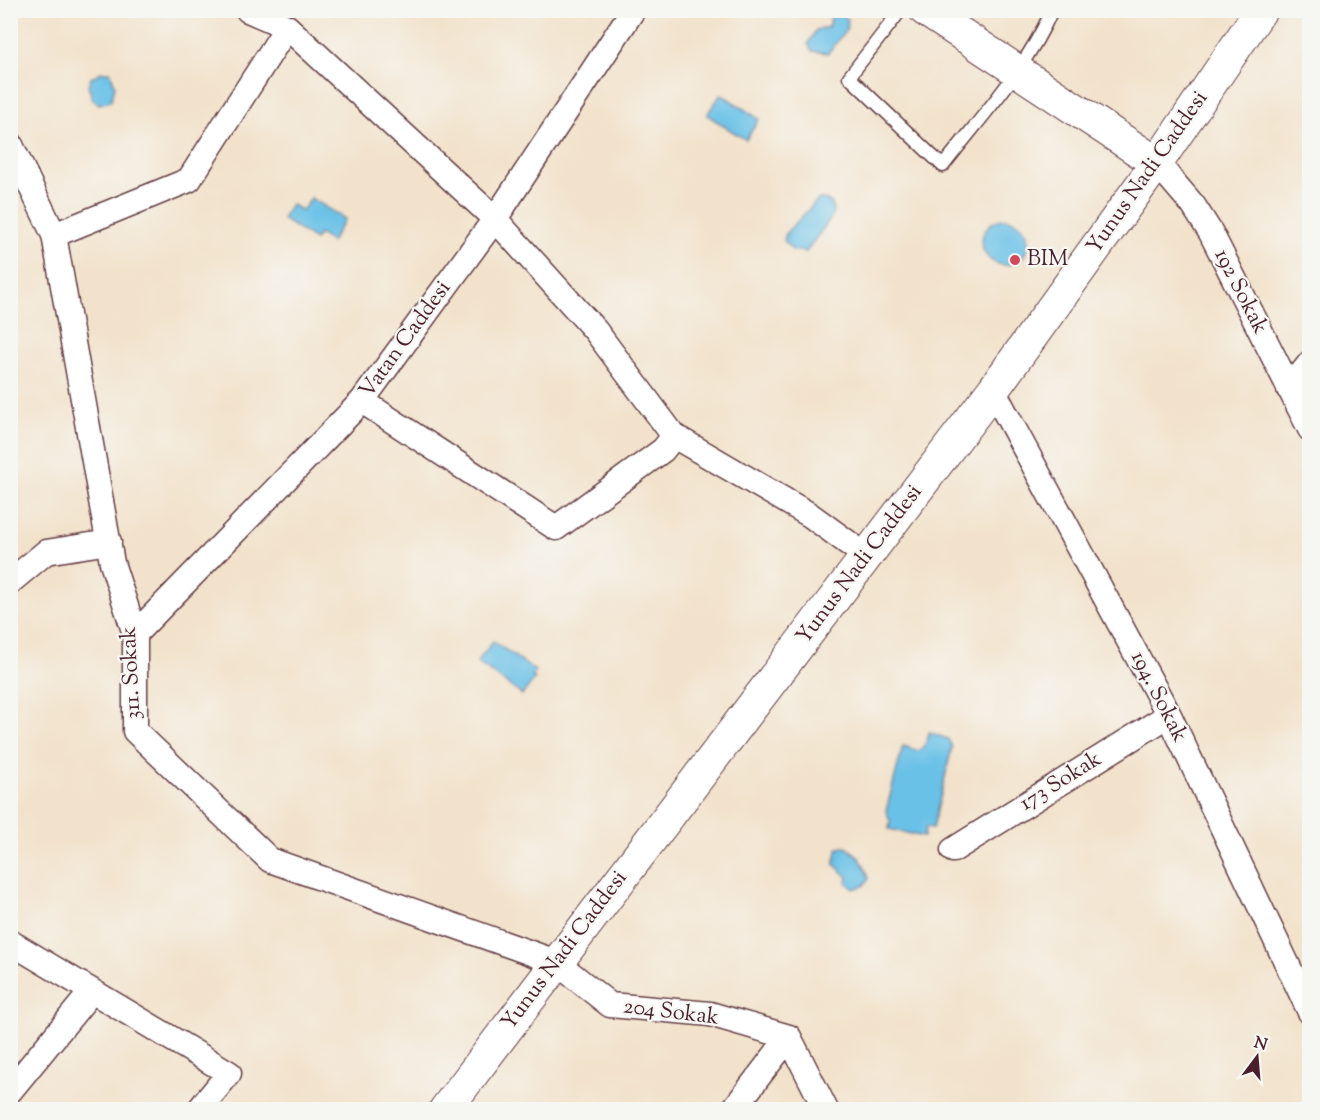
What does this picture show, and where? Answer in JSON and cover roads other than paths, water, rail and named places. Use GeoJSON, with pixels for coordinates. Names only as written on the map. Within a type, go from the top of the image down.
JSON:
{"type":"FeatureCollection","features":[{"type":"Feature","properties":{"kind":"street"},"geometry":{"type":"LineString","coordinates":[[248,10],[287,27],[495,219],[595,330],[674,436],[810,515],[867,556]]}},
{"type":"Feature","properties":{"kind":"street","name":"Vatan Caddesi"},"geometry":{"type":"LineString","coordinates":[[135,634],[362,401],[495,219],[633,10]]}},
{"type":"Feature","properties":{"kind":"street"},"geometry":{"type":"LineString","coordinates":[[926,10],[1157,163]]}},
{"type":"Feature","properties":{"kind":"street","name":"Yunus Nadi Caddesi"},"geometry":{"type":"LineString","coordinates":[[452,1107],[556,962],[993,390],[1157,163],[1261,10]]}},
{"type":"Feature","properties":{"kind":"street"},"geometry":{"type":"LineString","coordinates":[[54,234],[189,180],[287,27]]}},
{"type":"Feature","properties":{"kind":"street","name":"311. Sokak"},"geometry":{"type":"LineString","coordinates":[[10,143],[54,234],[112,563],[135,634],[135,731],[270,860],[556,962]]}},
{"type":"Feature","properties":{"kind":"street","name":"192 Sokak"},"geometry":{"type":"LineString","coordinates":[[1157,163],[1193,205],[1211,233],[1310,429]]}},
{"type":"Feature","properties":{"kind":"street"},"geometry":{"type":"LineString","coordinates":[[1289,389],[1310,363]]}},
{"type":"Feature","properties":{"kind":"street","name":"194. Sokak"},"geometry":{"type":"LineString","coordinates":[[993,390],[1169,715],[1310,1012]]}},
{"type":"Feature","properties":{"kind":"street"},"geometry":{"type":"LineString","coordinates":[[362,401],[556,528],[663,450],[674,436]]}},
{"type":"Feature","properties":{"kind":"street"},"geometry":{"type":"LineString","coordinates":[[10,582],[46,552],[109,542]]}},
{"type":"Feature","properties":{"kind":"street","name":"173 Sokak"},"geometry":{"type":"LineString","coordinates":[[953,850],[1169,715]]}},
{"type":"Feature","properties":{"kind":"street"},"geometry":{"type":"LineString","coordinates":[[10,942],[229,1073],[199,1110]]}},
{"type":"Feature","properties":{"kind":"street","name":"204 Sokak"},"geometry":{"type":"LineString","coordinates":[[556,962],[610,1005],[710,1014],[789,1037]]}},
{"type":"Feature","properties":{"kind":"street"},"geometry":{"type":"LineString","coordinates":[[10,1091],[92,991]]}},
{"type":"Feature","properties":{"kind":"street"},"geometry":{"type":"LineString","coordinates":[[733,1110],[789,1037],[826,1110]]}},
{"type":"Feature","properties":{"kind":"lane"},"geometry":{"type":"LineString","coordinates":[[901,10],[849,77],[943,166],[1017,70],[1042,32],[1052,10]]}},
{"type":"Feature","properties":{"kind":"water"},"geometry":{"type":"Polygon","coordinates":[[[836,11],[848,19],[846,30],[828,53],[812,51],[808,44],[816,30],[828,27],[833,12],[836,11]]]}},
{"type":"Feature","properties":{"kind":"water"},"geometry":{"type":"Polygon","coordinates":[[[101,72],[110,72],[115,86],[111,101],[99,104],[93,100],[88,86],[91,78],[101,72]]]}},
{"type":"Feature","properties":{"kind":"water"},"geometry":{"type":"Polygon","coordinates":[[[721,94],[759,119],[746,140],[707,115],[721,94]]]}},
{"type":"Feature","properties":{"kind":"water"},"geometry":{"type":"Polygon","coordinates":[[[311,198],[345,219],[331,242],[319,234],[315,240],[282,219],[291,204],[302,211],[311,198]]]}},
{"type":"Feature","properties":{"kind":"water"},"geometry":{"type":"Polygon","coordinates":[[[819,199],[832,203],[833,215],[806,252],[792,250],[784,241],[786,233],[819,199]]]}},
{"type":"Feature","properties":{"kind":"water"},"geometry":{"type":"Polygon","coordinates":[[[1005,219],[1014,220],[1021,226],[1027,233],[1027,251],[1021,258],[1014,264],[1005,265],[996,264],[989,258],[983,251],[982,242],[983,233],[989,226],[996,220],[1005,219]]]}},
{"type":"Feature","properties":{"kind":"water"},"geometry":{"type":"Polygon","coordinates":[[[493,641],[535,671],[532,676],[535,678],[522,695],[477,662],[493,641]]]}},
{"type":"Feature","properties":{"kind":"water"},"geometry":{"type":"Polygon","coordinates":[[[929,732],[948,739],[952,747],[933,828],[926,827],[924,837],[889,829],[890,821],[886,811],[903,746],[919,751],[927,742],[929,732]]]}},
{"type":"Feature","properties":{"kind":"water"},"geometry":{"type":"Polygon","coordinates":[[[846,847],[861,860],[869,879],[863,886],[854,889],[847,883],[848,877],[834,864],[838,848],[846,847]]]}},
{"type":"Feature","properties":{"kind":"place","name":"BIM"},"geometry":{"type":"Point","coordinates":[1015,260]}}]}
